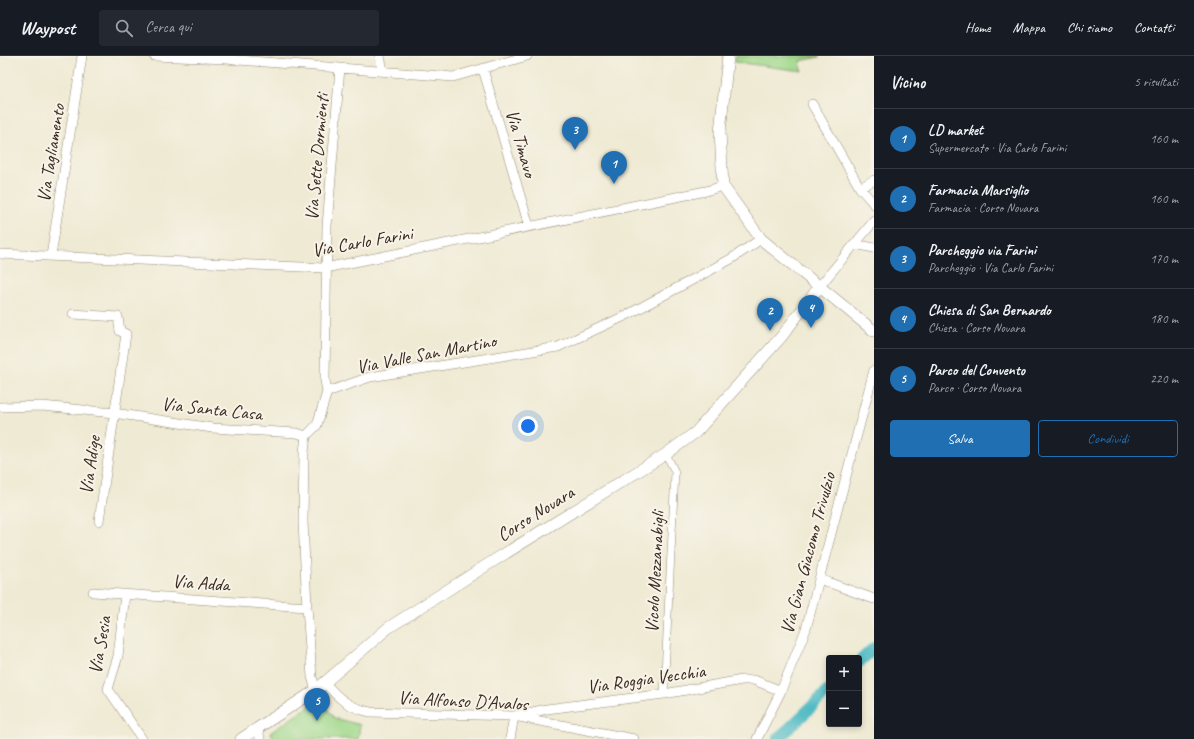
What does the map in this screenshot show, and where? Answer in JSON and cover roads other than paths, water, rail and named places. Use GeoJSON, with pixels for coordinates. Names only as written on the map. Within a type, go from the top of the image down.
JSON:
{"type":"FeatureCollection","features":[{"type":"Feature","properties":{"kind":"street","name":"Via Tagliamento"},"geometry":{"type":"LineString","coordinates":[[52,256],[82,56]]}},
{"type":"Feature","properties":{"kind":"street"},"geometry":{"type":"LineString","coordinates":[[154,56],[226,58],[452,77],[527,56]]}},
{"type":"Feature","properties":{"kind":"street"},"geometry":{"type":"LineString","coordinates":[[380,56],[383,71]]}},
{"type":"Feature","properties":{"kind":"street"},"geometry":{"type":"LineString","coordinates":[[728,56],[720,132],[723,186],[761,239],[874,331]]}},
{"type":"Feature","properties":{"kind":"street","name":"Via Sette Dormienti"},"geometry":{"type":"LineString","coordinates":[[327,392],[325,268],[340,68]]}},
{"type":"Feature","properties":{"kind":"street","name":"Via Timavo"},"geometry":{"type":"LineString","coordinates":[[483,69],[529,226]]}},
{"type":"Feature","properties":{"kind":"street"},"geometry":{"type":"LineString","coordinates":[[812,104],[860,188],[874,204]]}},
{"type":"Feature","properties":{"kind":"street"},"geometry":{"type":"LineString","coordinates":[[860,188],[874,180]]}},
{"type":"Feature","properties":{"kind":"street","name":"Via Carlo Farini"},"geometry":{"type":"LineString","coordinates":[[0,254],[325,268],[706,191],[723,186]]}},
{"type":"Feature","properties":{"kind":"street"},"geometry":{"type":"LineString","coordinates":[[819,286],[874,221]]}},
{"type":"Feature","properties":{"kind":"street","name":"Via Valle San Martino"},"geometry":{"type":"LineString","coordinates":[[327,392],[370,377],[558,347],[627,315],[731,259],[761,239]]}},
{"type":"Feature","properties":{"kind":"street"},"geometry":{"type":"LineString","coordinates":[[855,244],[874,248]]}},
{"type":"Feature","properties":{"kind":"street","name":"Corso Novara"},"geometry":{"type":"LineString","coordinates":[[241,739],[259,734],[320,686],[388,628],[666,454],[696,432],[782,336],[819,286]]}},
{"type":"Feature","properties":{"kind":"street"},"geometry":{"type":"LineString","coordinates":[[73,314],[118,317],[120,331],[126,334],[114,413]]}},
{"type":"Feature","properties":{"kind":"street","name":"Via Gian Giacomo Trivulzio"},"geometry":{"type":"LineString","coordinates":[[757,739],[781,691],[806,629],[874,370]]}},
{"type":"Feature","properties":{"kind":"street"},"geometry":{"type":"LineString","coordinates":[[320,686],[312,676],[303,522],[306,436],[317,424],[327,392]]}},
{"type":"Feature","properties":{"kind":"street","name":"Via Santa Casa"},"geometry":{"type":"LineString","coordinates":[[0,407],[42,406],[114,413],[212,428],[296,433],[306,436]]}},
{"type":"Feature","properties":{"kind":"street","name":"Via Adige"},"geometry":{"type":"LineString","coordinates":[[99,521],[114,413]]}},
{"type":"Feature","properties":{"kind":"street","name":"Vicolo Mezzanabigli"},"geometry":{"type":"LineString","coordinates":[[664,694],[667,608],[675,472],[666,454]]}},
{"type":"Feature","properties":{"kind":"street"},"geometry":{"type":"LineString","coordinates":[[819,579],[874,599]]}},
{"type":"Feature","properties":{"kind":"street","name":"Via Adda"},"geometry":{"type":"LineString","coordinates":[[93,592],[307,607]]}},
{"type":"Feature","properties":{"kind":"street","name":"Via Sesia"},"geometry":{"type":"LineString","coordinates":[[125,594],[118,656],[108,689],[142,739]]}},
{"type":"Feature","properties":{"kind":"street","name":"Via Roggia Vecchia"},"geometry":{"type":"LineString","coordinates":[[514,716],[547,709],[664,694],[742,680],[754,680],[781,691]]}},
{"type":"Feature","properties":{"kind":"street","name":"Via Alfonso D'Avalos"},"geometry":{"type":"LineString","coordinates":[[320,686],[355,709],[370,712],[514,716],[634,739]]}},
{"type":"Feature","properties":{"kind":"street"},"geometry":{"type":"LineString","coordinates":[[510,739],[514,716]]}},
{"type":"Feature","properties":{"kind":"waterway"},"geometry":{"type":"LineString","coordinates":[[862,659],[874,648]]}},
{"type":"Feature","properties":{"kind":"waterway"},"geometry":{"type":"LineString","coordinates":[[778,739],[828,691]]}},
{"type":"Feature","properties":{"kind":"place","name":"Parcheggio via Farini"},"geometry":{"type":"Point","coordinates":[575,150]}},
{"type":"Feature","properties":{"kind":"place","name":"LD market"},"geometry":{"type":"Point","coordinates":[614,184]}},
{"type":"Feature","properties":{"kind":"place","name":"Chiesa di San Bernardo"},"geometry":{"type":"Point","coordinates":[811,328]}},
{"type":"Feature","properties":{"kind":"place","name":"Farmacia Marsiglio"},"geometry":{"type":"Point","coordinates":[770,331]}},
{"type":"Feature","properties":{"kind":"place","name":"Parco del Convento"},"geometry":{"type":"Point","coordinates":[317,721]}}]}
